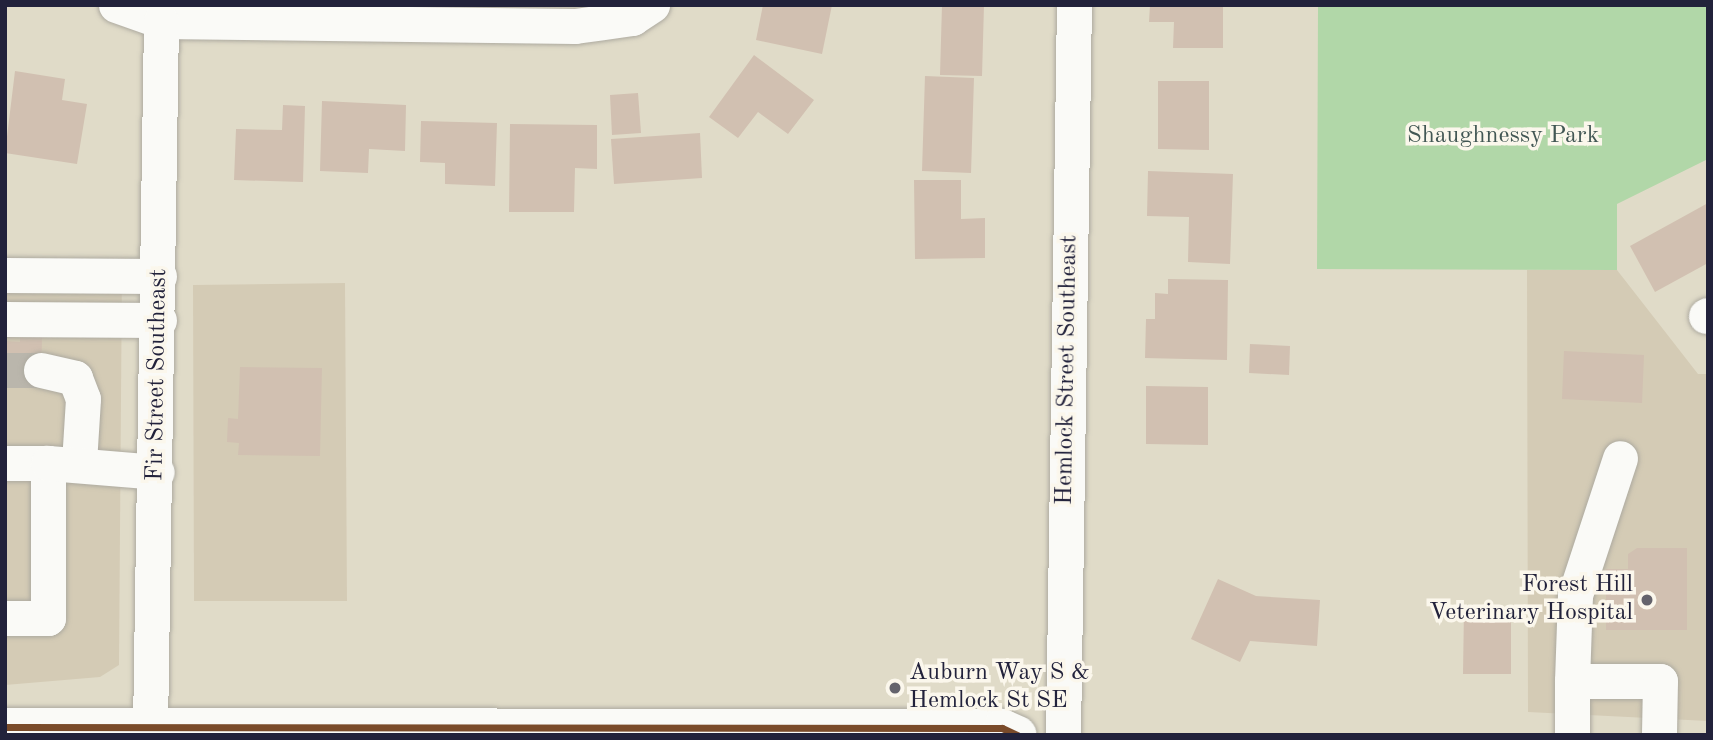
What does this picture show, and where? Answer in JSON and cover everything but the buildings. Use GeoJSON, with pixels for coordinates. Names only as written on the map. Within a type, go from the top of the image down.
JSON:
{"type":"FeatureCollection","features":[{"type":"Feature","properties":{"kind":"main road"},"geometry":{"type":"LineString","coordinates":[[5,727],[150,732],[683,732],[1002,728],[1018,735]]}},
{"type":"Feature","properties":{"kind":"street"},"geometry":{"type":"LineString","coordinates":[[116,5],[161,21],[575,26],[632,18],[652,5]]}},
{"type":"Feature","properties":{"kind":"street","name":"Hemlock Street Southeast"},"geometry":{"type":"LineString","coordinates":[[1063,735],[1074,5]]}},
{"type":"Feature","properties":{"kind":"street","name":"Fir Street Southeast"},"geometry":{"type":"LineString","coordinates":[[150,732],[157,472],[161,21]]}},
{"type":"Feature","properties":{"kind":"street"},"geometry":{"type":"LineString","coordinates":[[5,275],[159,276]]}},
{"type":"Feature","properties":{"kind":"street"},"geometry":{"type":"LineString","coordinates":[[5,319],[159,320]]}},
{"type":"Feature","properties":{"kind":"street"},"geometry":{"type":"LineString","coordinates":[[5,618],[48,618],[64,463],[83,399],[75,378],[41,370]]}},
{"type":"Feature","properties":{"kind":"street"},"geometry":{"type":"LineString","coordinates":[[1572,735],[1575,594],[1620,458]]}},
{"type":"Feature","properties":{"kind":"street"},"geometry":{"type":"LineString","coordinates":[[5,463],[64,463],[157,472]]}},
{"type":"Feature","properties":{"kind":"street"},"geometry":{"type":"LineString","coordinates":[[1572,681],[1660,681],[1659,735]]}},
{"type":"Feature","properties":{"kind":"shaded area"},"geometry":{"type":"Polygon","coordinates":[[[5,266],[122,267],[119,665],[100,677],[5,685],[5,266]]]}},
{"type":"Feature","properties":{"kind":"shaded area"},"geometry":{"type":"Polygon","coordinates":[[[1527,270],[1617,270],[1698,374],[1708,374],[1708,721],[1528,712],[1527,270]]]}},
{"type":"Feature","properties":{"kind":"shaded area"},"geometry":{"type":"Polygon","coordinates":[[[345,283],[347,601],[194,601],[193,285],[345,283]]]}},
{"type":"Feature","properties":{"kind":"green space","name":"Shaughnessy Park"},"geometry":{"type":"Polygon","coordinates":[[[1318,5],[1708,5],[1708,159],[1617,204],[1617,270],[1317,269],[1318,5]]]}},
{"type":"Feature","properties":{"kind":"tunnel"},"geometry":{"type":"LineString","coordinates":[[5,370],[41,370]]}},
{"type":"Feature","properties":{"kind":"transit line"},"geometry":{"type":"LineString","coordinates":[[5,727],[1002,728],[1017,735]]}},
{"type":"Feature","properties":{"kind":"place","name":"Forest Hill Veterinary Hospital"},"geometry":{"type":"Point","coordinates":[1647,600]}},
{"type":"Feature","properties":{"kind":"place","name":"Auburn Way S & Hemlock St SE"},"geometry":{"type":"Point","coordinates":[895,688]}}]}
